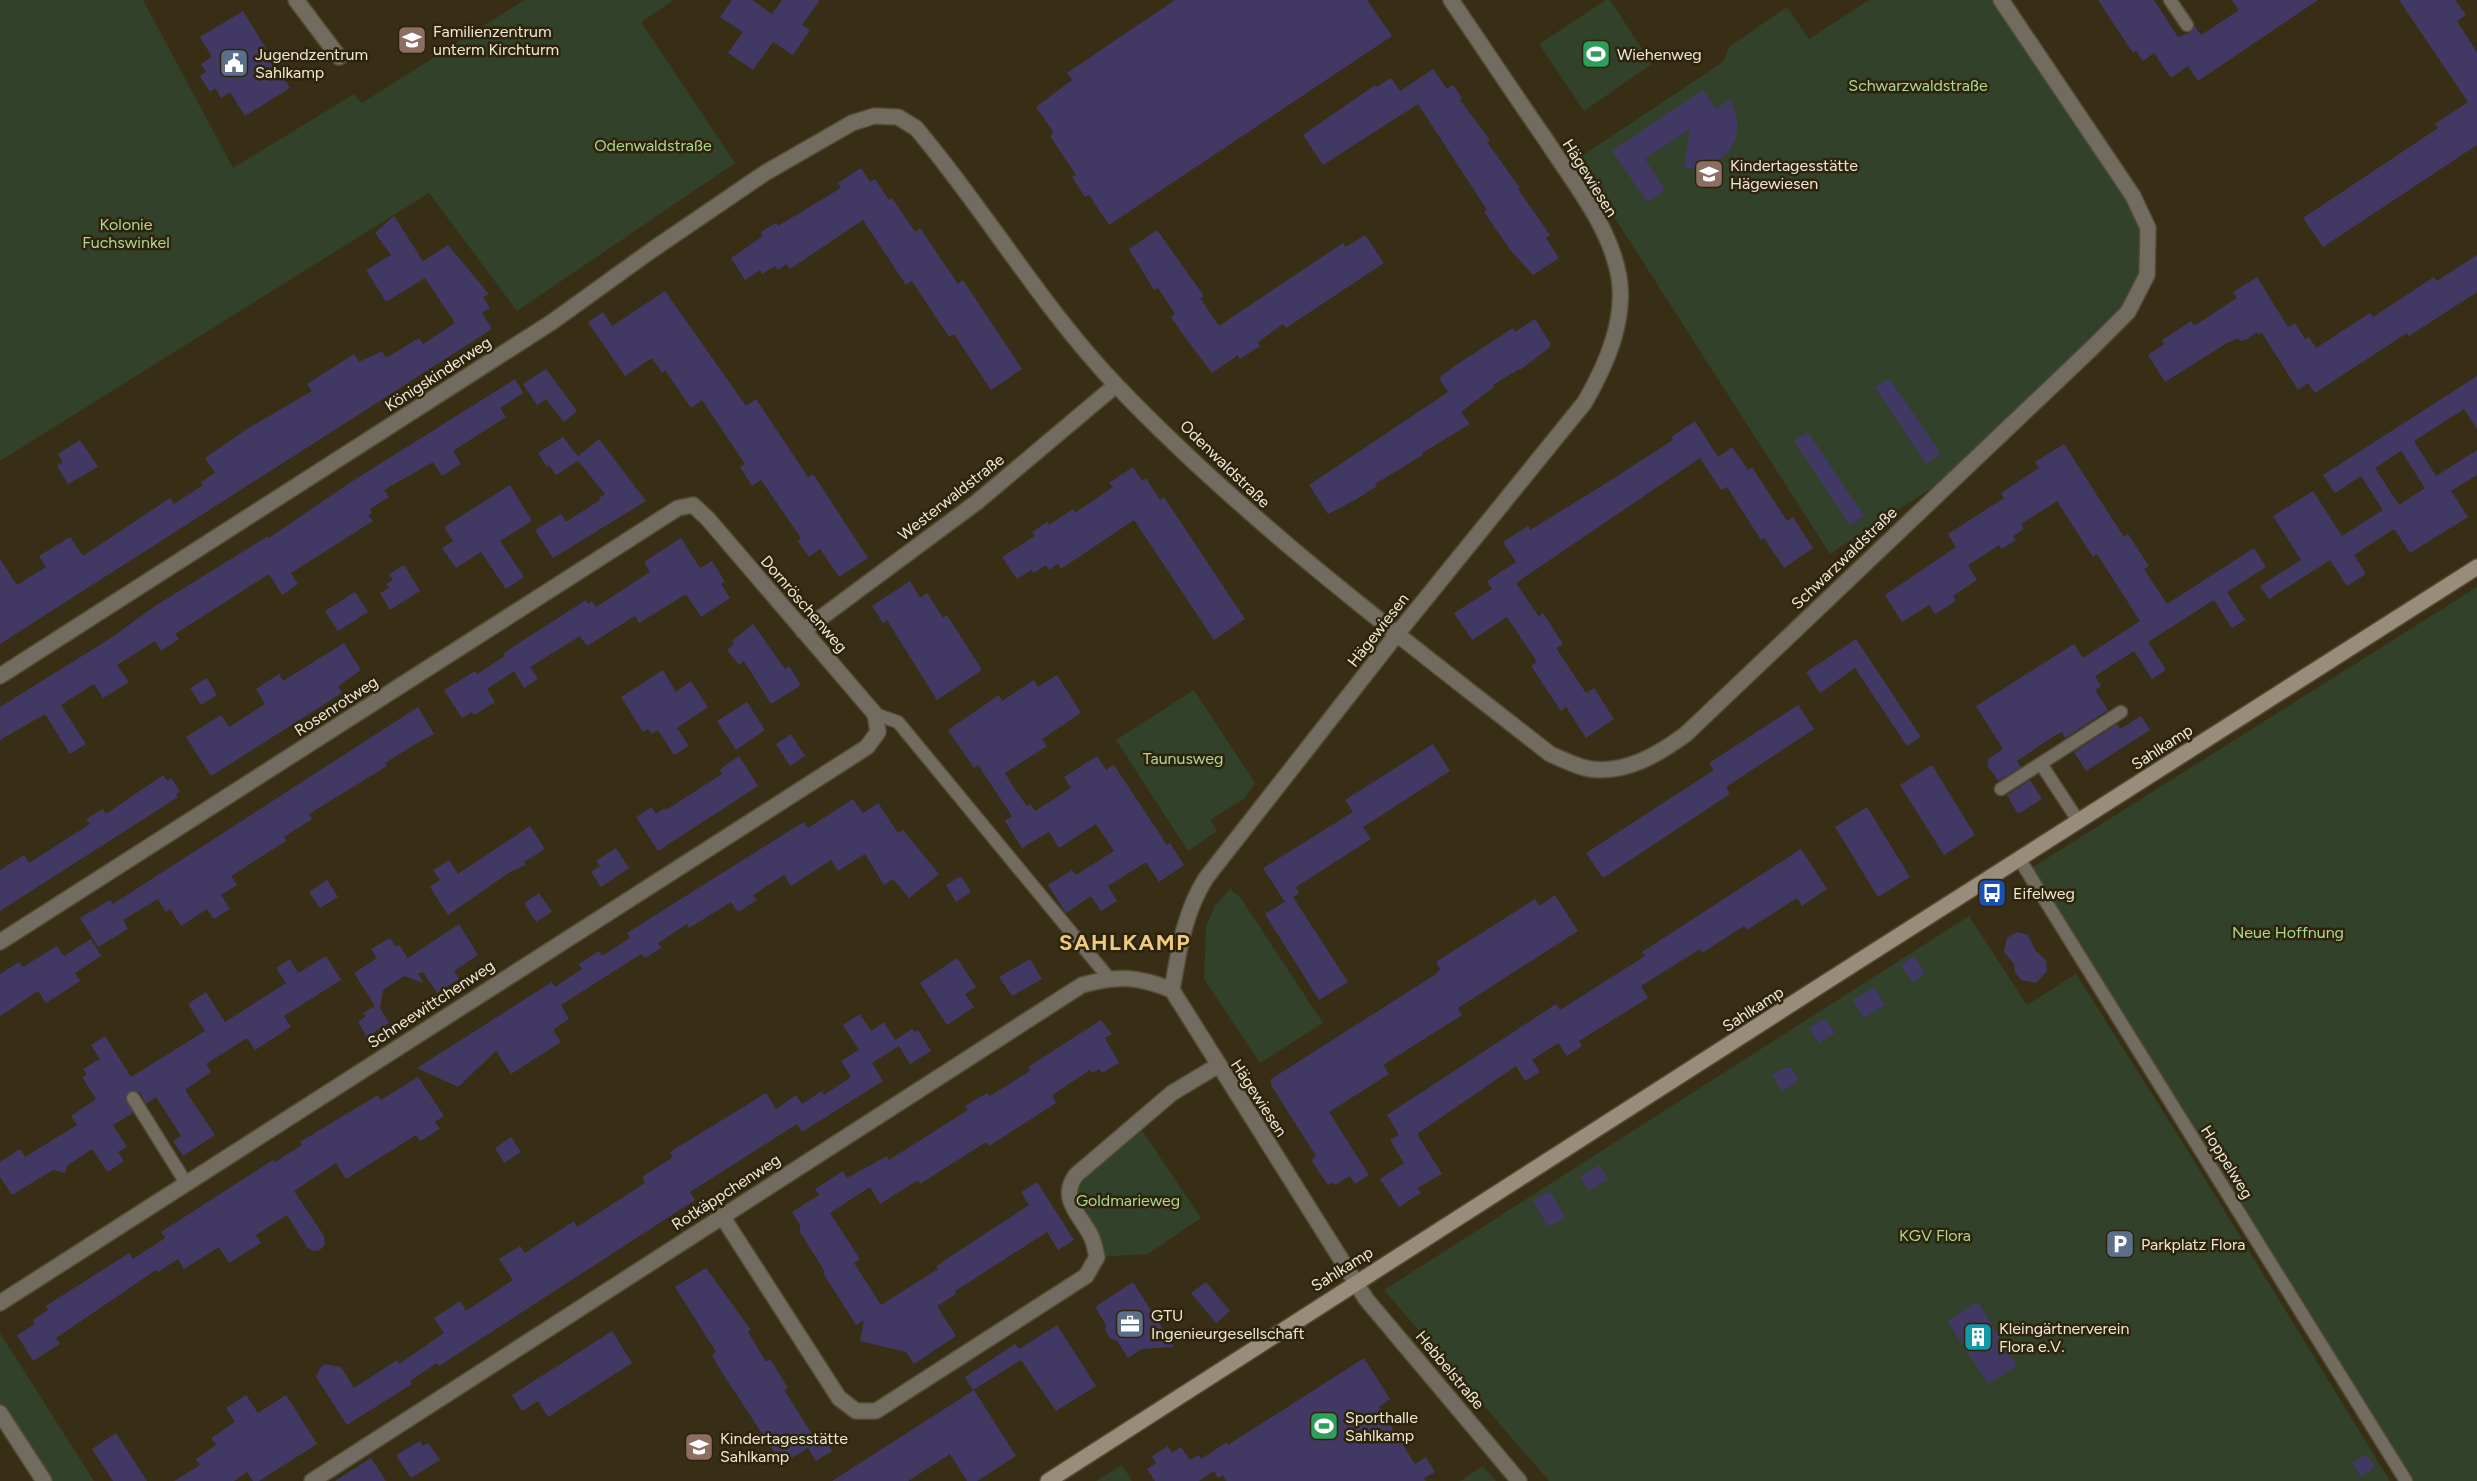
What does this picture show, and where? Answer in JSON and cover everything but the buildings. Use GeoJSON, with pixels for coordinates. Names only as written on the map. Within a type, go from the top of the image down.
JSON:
{"type":"FeatureCollection","features":[{"type":"Feature","properties":{"kind":"street"},"geometry":{"type":"LineString","coordinates":[[296,0],[339,57]]}},
{"type":"Feature","properties":{"kind":"street","name":"Hägewiesen"},"geometry":{"type":"LineString","coordinates":[[1355,1282],[1217,1066],[1172,990],[1184,924],[1192,900],[1397,634],[1585,402],[1604,369],[1614,337],[1619,303],[1619,277],[1594,213],[1451,0]]}},
{"type":"Feature","properties":{"kind":"street","name":"Schwarzwaldstraße"},"geometry":{"type":"LineString","coordinates":[[1590,769],[1616,768],[1655,757],[1686,734],[2128,312],[2147,275],[2148,228],[2133,196],[2001,0]]}},
{"type":"Feature","properties":{"kind":"street","name":"Königskinderweg"},"geometry":{"type":"LineString","coordinates":[[0,676],[552,322],[765,173],[852,123],[874,116],[898,117]]}},
{"type":"Feature","properties":{"kind":"street","name":"Odenwaldstraße"},"geometry":{"type":"LineString","coordinates":[[898,117],[916,128],[929,143],[1043,298],[1116,384],[1276,537],[1550,754],[1590,769]]}},
{"type":"Feature","properties":{"kind":"street","name":"Westerwaldstraße"},"geometry":{"type":"LineString","coordinates":[[803,631],[977,502],[1116,384]]}},
{"type":"Feature","properties":{"kind":"street","name":"Dornröschenweg"},"geometry":{"type":"LineString","coordinates":[[693,505],[708,519],[875,714]]}},
{"type":"Feature","properties":{"kind":"street","name":"Rosenrotweg"},"geometry":{"type":"LineString","coordinates":[[0,942],[678,508],[693,505]]}},
{"type":"Feature","properties":{"kind":"street","name":"Sahlkamp"},"geometry":{"type":"LineString","coordinates":[[1048,1481],[1355,1282],[2477,567]]}},
{"type":"Feature","properties":{"kind":"street","name":"Schneewittchenweg"},"geometry":{"type":"LineString","coordinates":[[0,1303],[867,747],[878,732],[875,714]]}},
{"type":"Feature","properties":{"kind":"street","name":"Rotkäppchenweg"},"geometry":{"type":"LineString","coordinates":[[312,1481],[1082,985],[1108,977],[1141,978],[1172,990]]}},
{"type":"Feature","properties":{"kind":"street"},"geometry":{"type":"LineString","coordinates":[[722,1216],[839,1398],[856,1411],[876,1410],[1086,1276],[1097,1257],[1092,1237],[1068,1200],[1070,1184],[1076,1175],[1172,1093],[1217,1066]]}},
{"type":"Feature","properties":{"kind":"street","name":"Hebbelstraße"},"geometry":{"type":"LineString","coordinates":[[1355,1282],[1366,1299],[1519,1481]]}},
{"type":"Feature","properties":{"kind":"street"},"geometry":{"type":"LineString","coordinates":[[0,1413],[44,1481]]}},
{"type":"Feature","properties":{"kind":"lane"},"geometry":{"type":"LineString","coordinates":[[2170,0],[2187,25]]}},
{"type":"Feature","properties":{"kind":"lane"},"geometry":{"type":"LineString","coordinates":[[2001,789],[2121,712]]}},
{"type":"Feature","properties":{"kind":"lane"},"geometry":{"type":"LineString","coordinates":[[875,714],[898,722],[1108,977]]}},
{"type":"Feature","properties":{"kind":"lane"},"geometry":{"type":"LineString","coordinates":[[2042,764],[2079,822]]}},
{"type":"Feature","properties":{"kind":"lane","name":"Hoppelweg"},"geometry":{"type":"LineString","coordinates":[[2020,860],[2406,1481]]}},
{"type":"Feature","properties":{"kind":"lane"},"geometry":{"type":"LineString","coordinates":[[133,1098],[186,1183]]}},
{"type":"Feature","properties":{"kind":"green space","name":"Kolonie Fuchswinkel"},"geometry":{"type":"Polygon","coordinates":[[[0,0],[143,0],[233,168],[354,94],[362,103],[524,0],[674,0],[641,22],[735,163],[517,311],[429,193],[0,461],[0,0]]]}},
{"type":"Feature","properties":{"kind":"green space","name":"Wiehenweg"},"geometry":{"type":"Polygon","coordinates":[[[1606,0],[1610,0],[1652,64],[1584,111],[1539,44],[1606,0]]]}},
{"type":"Feature","properties":{"kind":"green space"},"geometry":{"type":"Polygon","coordinates":[[[1869,0],[2001,0],[2148,228],[2147,275],[2128,312],[1969,464],[1830,554],[1577,159],[1723,62],[1729,47],[1787,7],[1809,39],[1869,0]]]}},
{"type":"Feature","properties":{"kind":"green space","name":"Neue Hoffnung"},"geometry":{"type":"Polygon","coordinates":[[[2477,587],[2477,1481],[2406,1481],[2027,871],[2477,587]]]}},
{"type":"Feature","properties":{"kind":"green space","name":"Taunusweg"},"geometry":{"type":"Polygon","coordinates":[[[1194,690],[1255,783],[1245,798],[1210,820],[1217,831],[1188,851],[1116,740],[1194,690]]]}},
{"type":"Feature","properties":{"kind":"green space"},"geometry":{"type":"Polygon","coordinates":[[[1230,889],[1240,897],[1323,1023],[1260,1063],[1204,979],[1206,926],[1215,906],[1230,889]]]}},
{"type":"Feature","properties":{"kind":"green space","name":"KGV Flora"},"geometry":{"type":"Polygon","coordinates":[[[1969,916],[2027,1005],[2076,974],[2178,1135],[2390,1481],[1549,1481],[1384,1290],[1969,916]]]}},
{"type":"Feature","properties":{"kind":"green space","name":"Goldmarieweg"},"geometry":{"type":"Polygon","coordinates":[[[1137,1123],[1201,1218],[1148,1254],[1097,1257],[1070,1184],[1137,1123]]]}},
{"type":"Feature","properties":{"kind":"green space"},"geometry":{"type":"Polygon","coordinates":[[[0,1333],[94,1481],[44,1481],[0,1413],[0,1333]]]}},
{"type":"Feature","properties":{"kind":"green space"},"geometry":{"type":"Polygon","coordinates":[[[1122,1465],[1132,1481],[1096,1481],[1122,1465]]]}},
{"type":"Feature","properties":{"kind":"green space"},"geometry":{"type":"Polygon","coordinates":[[[1483,1466],[1496,1481],[1460,1481],[1483,1466]]]}},
{"type":"Feature","properties":{"kind":"place","name":"Familienzentrum unterm Kirchturm"},"geometry":{"type":"Point","coordinates":[412,40]}},
{"type":"Feature","properties":{"kind":"place","name":"Wiehenweg"},"geometry":{"type":"Point","coordinates":[1596,54]}},
{"type":"Feature","properties":{"kind":"place","name":"Jugendzentrum Sahlkamp"},"geometry":{"type":"Point","coordinates":[234,63]}},
{"type":"Feature","properties":{"kind":"place","name":"Kindertagesstätte Hägewiesen"},"geometry":{"type":"Point","coordinates":[1709,174]}},
{"type":"Feature","properties":{"kind":"place","name":"Eifelweg"},"geometry":{"type":"Point","coordinates":[1992,893]}},
{"type":"Feature","properties":{"kind":"place","name":"Parkplatz Flora"},"geometry":{"type":"Point","coordinates":[2120,1244]}},
{"type":"Feature","properties":{"kind":"place","name":"GTU Ingenieurgesellschaft"},"geometry":{"type":"Point","coordinates":[1130,1324]}},
{"type":"Feature","properties":{"kind":"place","name":"Kleingärtnerverein Flora e.V."},"geometry":{"type":"Point","coordinates":[1978,1337]}},
{"type":"Feature","properties":{"kind":"place","name":"Sporthalle Sahlkamp"},"geometry":{"type":"Point","coordinates":[1324,1426]}},
{"type":"Feature","properties":{"kind":"place","name":"Kindertagesstätte Sahlkamp"},"geometry":{"type":"Point","coordinates":[699,1447]}},
{"type":"Feature","properties":{"kind":"district","name":"SAHLKAMP"},"geometry":{"type":"Point","coordinates":[1125,942]}}]}
